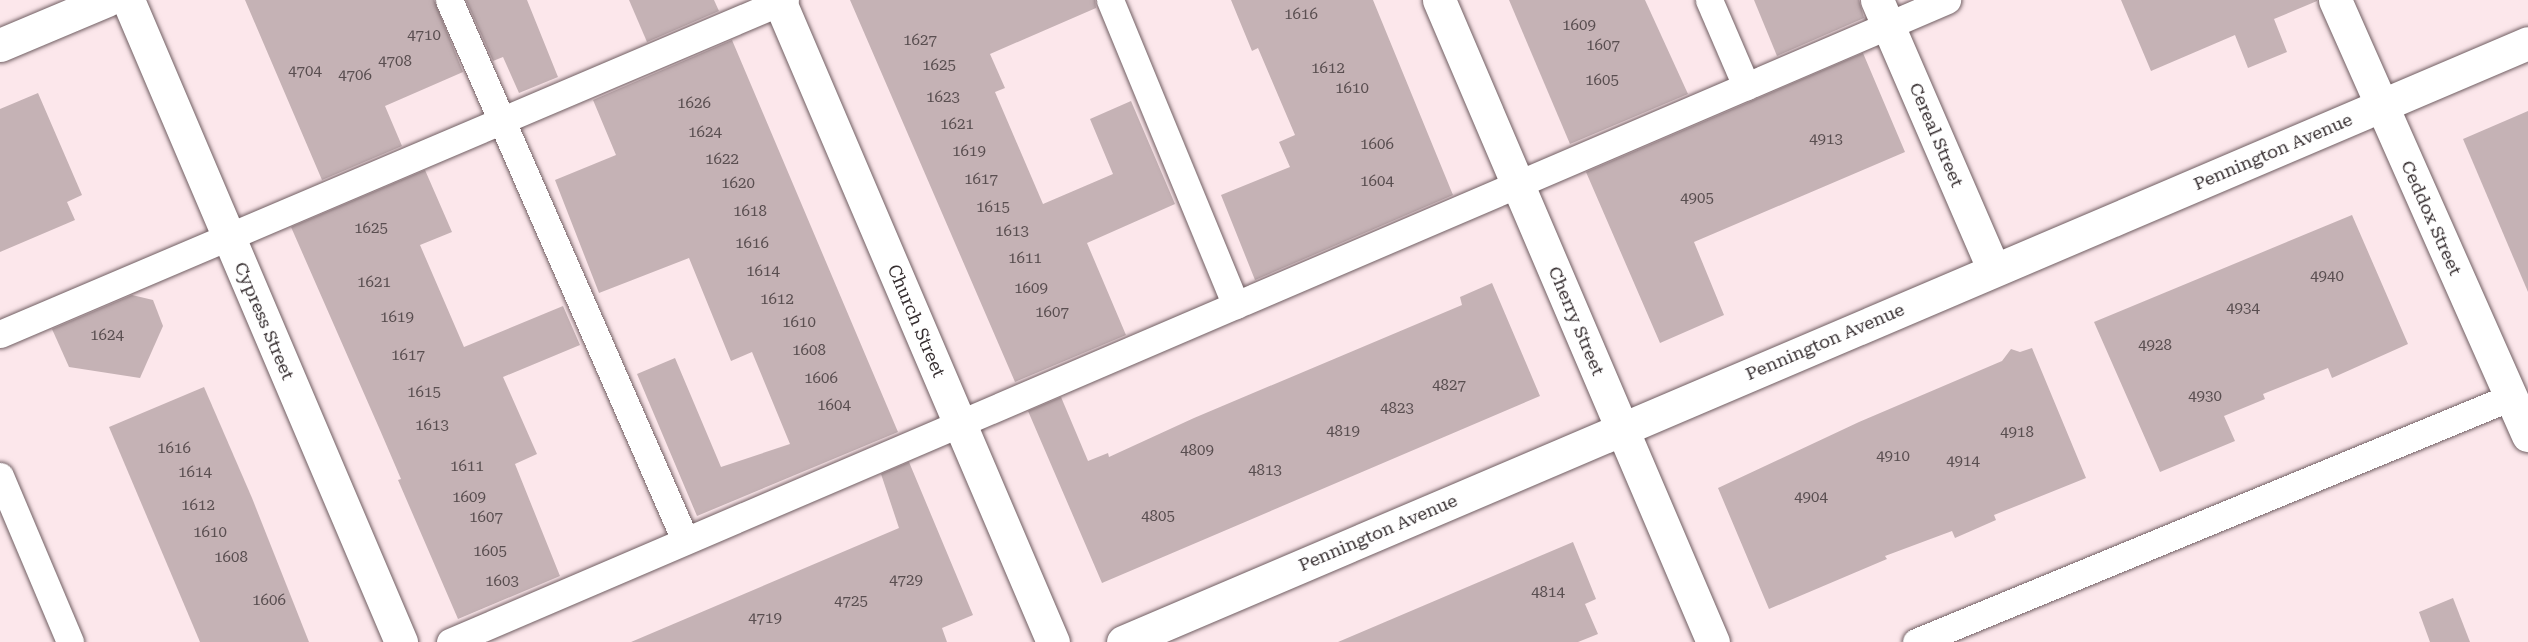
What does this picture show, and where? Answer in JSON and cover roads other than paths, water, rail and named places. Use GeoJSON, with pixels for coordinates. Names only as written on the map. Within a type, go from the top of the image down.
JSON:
{"type":"FeatureCollection","features":[{"type":"Feature","properties":{"kind":"main road"},"geometry":{"type":"LineString","coordinates":[[0,45],[106,0]]}},
{"type":"Feature","properties":{"kind":"main road","name":"Cypress Street"},"geometry":{"type":"LineString","coordinates":[[128,0],[400,642]]}},
{"type":"Feature","properties":{"kind":"main road","name":"Cherry Street"},"geometry":{"type":"LineString","coordinates":[[1439,0],[1713,642]]}},
{"type":"Feature","properties":{"kind":"main road","name":"Ceddox Street"},"geometry":{"type":"LineString","coordinates":[[2335,0],[2528,435]]}},
{"type":"Feature","properties":{"kind":"main road","name":"Church Street"},"geometry":{"type":"LineString","coordinates":[[781,1],[1053,642]]}},
{"type":"Feature","properties":{"kind":"main road","name":"Cereal Street"},"geometry":{"type":"LineString","coordinates":[[1883,12],[1994,270]]}},
{"type":"Feature","properties":{"kind":"main road","name":"Pennington Avenue"},"geometry":{"type":"LineString","coordinates":[[1123,642],[2528,43]]}},
{"type":"Feature","properties":{"kind":"lane"},"geometry":{"type":"LineString","coordinates":[[449,0],[686,540]]}},
{"type":"Feature","properties":{"kind":"lane"},"geometry":{"type":"LineString","coordinates":[[1110,0],[1236,305]]}},
{"type":"Feature","properties":{"kind":"lane"},"geometry":{"type":"LineString","coordinates":[[1709,0],[1746,86]]}},
{"type":"Feature","properties":{"kind":"lane"},"geometry":{"type":"LineString","coordinates":[[450,642],[1746,86],[1883,12],[1947,0]]}},
{"type":"Feature","properties":{"kind":"lane"},"geometry":{"type":"LineString","coordinates":[[0,334],[781,1]]}},
{"type":"Feature","properties":{"kind":"lane"},"geometry":{"type":"LineString","coordinates":[[1916,642],[2511,397]]}},
{"type":"Feature","properties":{"kind":"lane"},"geometry":{"type":"LineString","coordinates":[[0,476],[70,642]]}}]}
